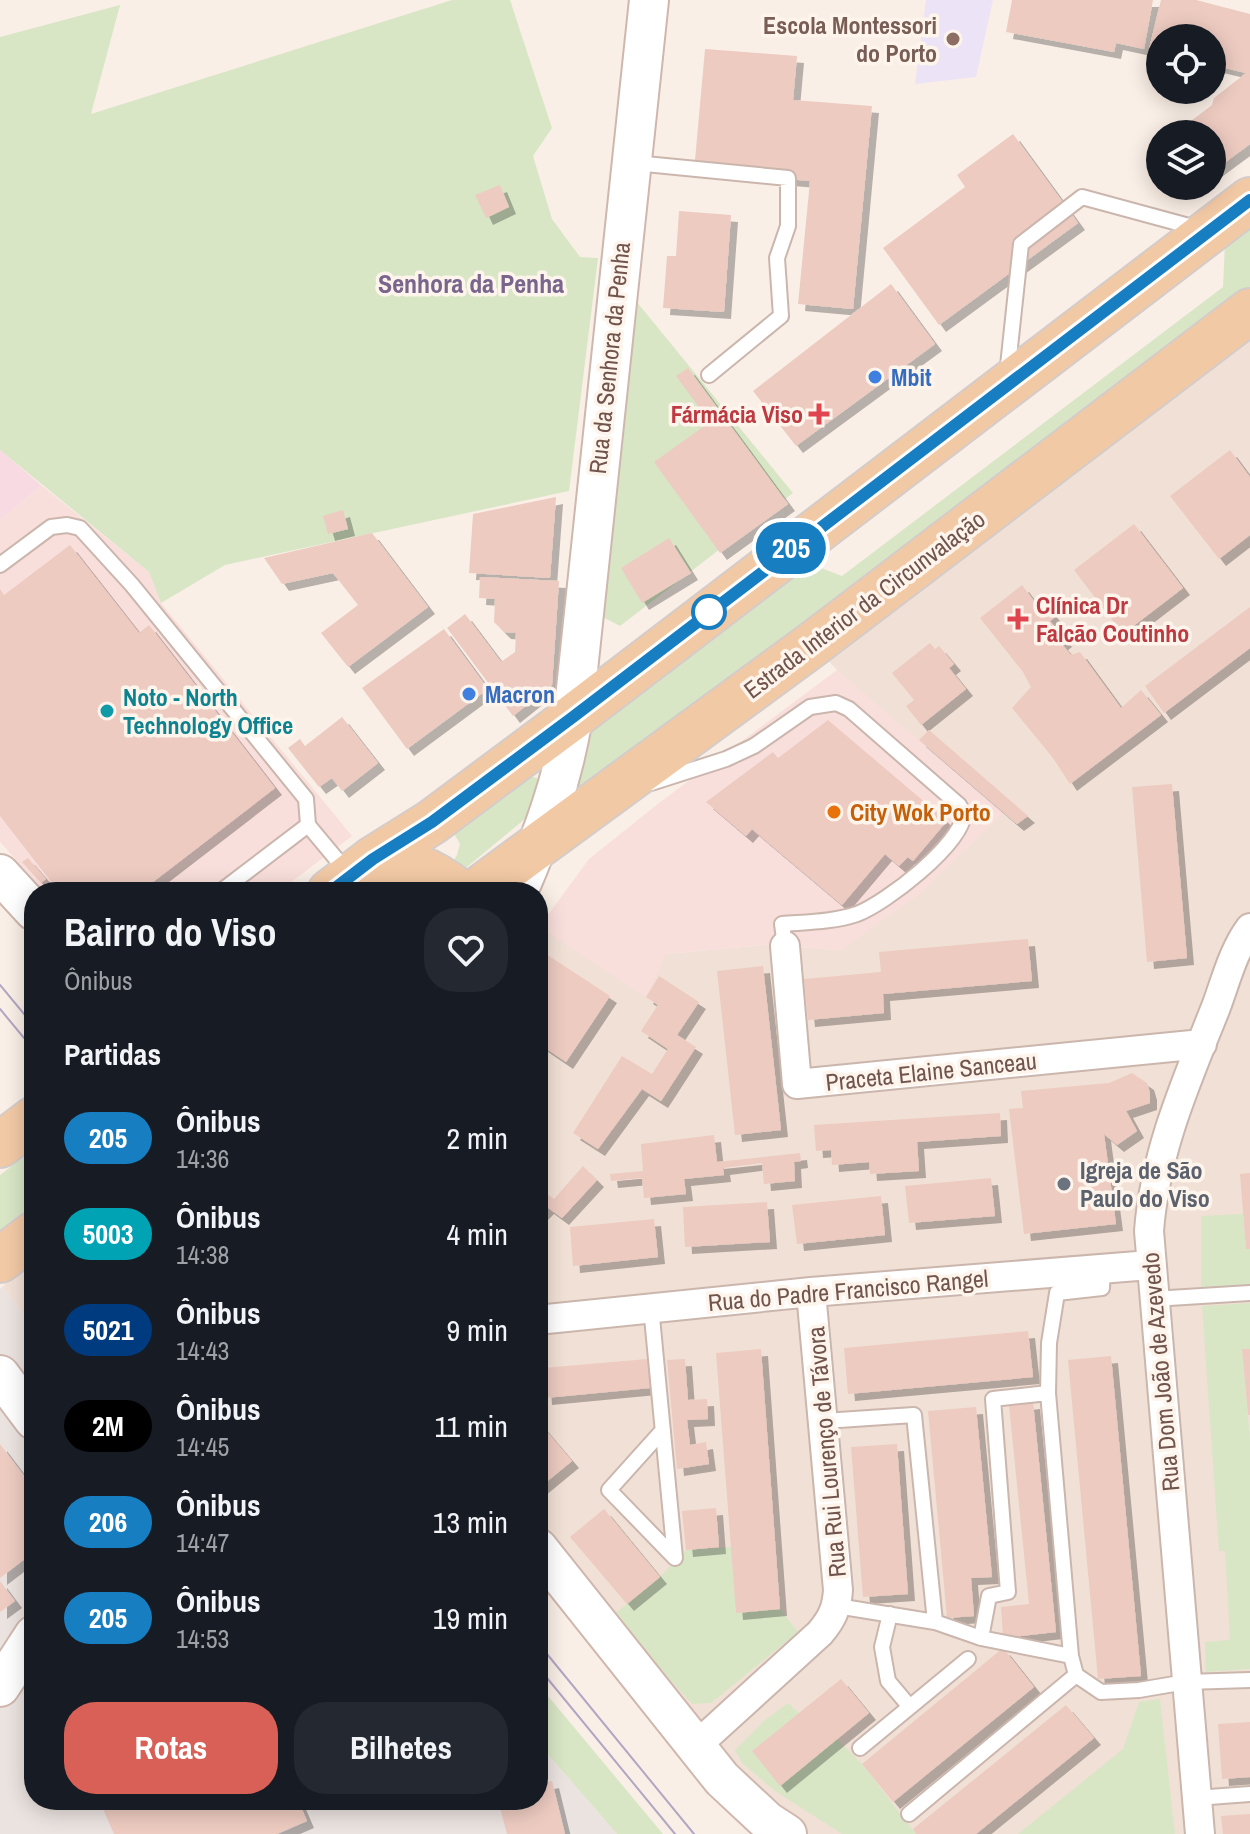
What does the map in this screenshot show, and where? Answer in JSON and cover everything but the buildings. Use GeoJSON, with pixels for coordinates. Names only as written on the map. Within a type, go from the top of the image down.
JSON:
{"type":"FeatureCollection","features":[{"type":"Feature","properties":{"kind":"main road"},"geometry":{"type":"LineString","coordinates":[[351,876],[432,822],[573,717],[1250,200]]}},
{"type":"Feature","properties":{"kind":"main road","name":"Estrada Interior da Circunvalação"},"geometry":{"type":"LineString","coordinates":[[488,882],[826,635],[1250,311]]}},
{"type":"Feature","properties":{"kind":"main road"},"geometry":{"type":"LineString","coordinates":[[351,876],[402,862],[433,872],[446,882]]}},
{"type":"Feature","properties":{"kind":"main road"},"geometry":{"type":"LineString","coordinates":[[0,1145],[24,1127]]}},
{"type":"Feature","properties":{"kind":"main road"},"geometry":{"type":"LineString","coordinates":[[0,1260],[24,1242]]}},
{"type":"Feature","properties":{"kind":"street","name":"Rua da Senhora da Penha"},"geometry":{"type":"LineString","coordinates":[[522,882],[558,788],[573,717],[649,0]]}},
{"type":"Feature","properties":{"kind":"street"},"geometry":{"type":"LineString","coordinates":[[0,874],[24,900]]}},
{"type":"Feature","properties":{"kind":"street","name":"Rua Dom João de Azevedo"},"geometry":{"type":"LineString","coordinates":[[1200,1834],[1149,1231],[1152,1191],[1162,1152],[1233,959],[1250,928]]}},
{"type":"Feature","properties":{"kind":"street","name":"Praceta Elaine Sanceau"},"geometry":{"type":"LineString","coordinates":[[785,946],[797,1084],[1202,1044]]}},
{"type":"Feature","properties":{"kind":"street","name":"Rua do Padre Francisco Rangel"},"geometry":{"type":"LineString","coordinates":[[548,1319],[811,1292],[1150,1265]]}},
{"type":"Feature","properties":{"kind":"street","name":"Rua Rui Lourenço de Távora"},"geometry":{"type":"LineString","coordinates":[[697,1745],[820,1633],[837,1606],[811,1292]]}},
{"type":"Feature","properties":{"kind":"street"},"geometry":{"type":"LineString","coordinates":[[0,1375],[24,1407]]}},
{"type":"Feature","properties":{"kind":"street"},"geometry":{"type":"LineString","coordinates":[[548,1560],[738,1796],[787,1834]]}},
{"type":"Feature","properties":{"kind":"street"},"geometry":{"type":"LineString","coordinates":[[0,1687],[24,1650]]}},
{"type":"Feature","properties":{"kind":"lane"},"geometry":{"type":"LineString","coordinates":[[630,163],[788,178],[788,226],[777,258],[781,316],[709,375]]}},
{"type":"Feature","properties":{"kind":"lane"},"geometry":{"type":"LineString","coordinates":[[1005,386],[1021,244],[1082,197],[1208,232]]}},
{"type":"Feature","properties":{"kind":"lane"},"geometry":{"type":"LineString","coordinates":[[0,565],[51,527],[67,525],[80,528],[132,585],[306,799],[308,825],[351,876]]}},
{"type":"Feature","properties":{"kind":"lane"},"geometry":{"type":"LineString","coordinates":[[604,796],[726,759],[754,746],[810,707],[836,703],[849,709],[959,805],[964,814],[958,833],[915,877],[861,912],[838,920],[782,924],[785,946]]}},
{"type":"Feature","properties":{"kind":"lane"},"geometry":{"type":"LineString","coordinates":[[233,882],[308,825]]}},
{"type":"Feature","properties":{"kind":"lane"},"geometry":{"type":"LineString","coordinates":[[1103,1268],[1102,1288],[1057,1293],[1049,1343],[1048,1393],[1071,1656],[1076,1675],[1101,1692],[1139,1690],[1186,1682],[1250,1680]]}},
{"type":"Feature","properties":{"kind":"lane"},"geometry":{"type":"LineString","coordinates":[[1153,1299],[1250,1293]]}},
{"type":"Feature","properties":{"kind":"lane"},"geometry":{"type":"LineString","coordinates":[[651,1307],[663,1430],[674,1544],[675,1558],[609,1490],[663,1430]]}},
{"type":"Feature","properties":{"kind":"lane"},"geometry":{"type":"LineString","coordinates":[[981,1638],[989,1596],[1008,1592],[993,1399],[1048,1393]]}},
{"type":"Feature","properties":{"kind":"lane"},"geometry":{"type":"LineString","coordinates":[[824,1421],[914,1415],[935,1622]]}},
{"type":"Feature","properties":{"kind":"lane"},"geometry":{"type":"LineString","coordinates":[[837,1606],[935,1622],[981,1638],[1071,1656]]}},
{"type":"Feature","properties":{"kind":"lane"},"geometry":{"type":"LineString","coordinates":[[890,1614],[882,1647],[888,1681],[910,1707]]}},
{"type":"Feature","properties":{"kind":"lane"},"geometry":{"type":"LineString","coordinates":[[860,1748],[968,1659]]}},
{"type":"Feature","properties":{"kind":"lane"},"geometry":{"type":"LineString","coordinates":[[909,1814],[1076,1675]]}},
{"type":"Feature","properties":{"kind":"lane"},"geometry":{"type":"LineString","coordinates":[[1196,1798],[1250,1794]]}},
{"type":"Feature","properties":{"kind":"shaded area","name":"Escola Montessori do Porto"},"geometry":{"type":"Polygon","coordinates":[[[926,0],[993,0],[976,77],[915,84],[926,0]]]}},
{"type":"Feature","properties":{"kind":"shaded area"},"geometry":{"type":"Polygon","coordinates":[[[1250,311],[1250,1834],[787,1834],[548,1559],[548,930],[666,954],[765,945],[841,950],[837,670],[813,644],[1250,311]]]}},
{"type":"Feature","properties":{"kind":"shaded area"},"geometry":{"type":"Polygon","coordinates":[[[0,450],[41,485],[0,520],[0,450]]]}},
{"type":"Feature","properties":{"kind":"shaded area","name":"Noto - North Technology Office"},"geometry":{"type":"Polygon","coordinates":[[[41,485],[149,572],[161,603],[352,836],[291,882],[36,882],[0,842],[0,520],[41,485]]]}},
{"type":"Feature","properties":{"kind":"shaded area"},"geometry":{"type":"Polygon","coordinates":[[[837,670],[1003,813],[922,892],[841,950],[765,945],[666,954],[646,997],[548,933],[548,915],[589,859],[837,670]]]}},
{"type":"Feature","properties":{"kind":"shaded area"},"geometry":{"type":"Polygon","coordinates":[[[24,1270],[24,1316],[3,1286],[24,1270]]]}},
{"type":"Feature","properties":{"kind":"shaded area"},"geometry":{"type":"Polygon","coordinates":[[[3,1286],[24,1316],[24,1810],[548,1810],[548,1755],[617,1834],[0,1834],[0,1289],[3,1286]]]}},
{"type":"Feature","properties":{"kind":"green space"},"geometry":{"type":"Polygon","coordinates":[[[452,0],[510,0],[552,128],[533,156],[552,219],[580,257],[598,258],[569,491],[225,565],[161,603],[149,572],[0,450],[0,37],[120,5],[91,114],[452,0]]]}},
{"type":"Feature","properties":{"kind":"green space"},"geometry":{"type":"Polygon","coordinates":[[[1250,223],[1250,290],[585,792],[576,787],[584,733],[808,563],[842,576],[1223,287],[1225,243],[1250,223]]]}},
{"type":"Feature","properties":{"kind":"green space"},"geometry":{"type":"Polygon","coordinates":[[[636,301],[793,493],[620,626],[597,614],[636,301]]]}},
{"type":"Feature","properties":{"kind":"green space"},"geometry":{"type":"Polygon","coordinates":[[[529,776],[537,778],[541,785],[532,813],[461,872],[450,868],[460,844],[452,830],[529,776]]]}},
{"type":"Feature","properties":{"kind":"green space"},"geometry":{"type":"Polygon","coordinates":[[[24,1157],[24,1220],[0,1238],[0,1175],[24,1157]]]}},
{"type":"Feature","properties":{"kind":"green space"},"geometry":{"type":"Polygon","coordinates":[[[1243,1214],[1246,1249],[1250,1249],[1250,1286],[1201,1287],[1201,1216],[1243,1214]]]}},
{"type":"Feature","properties":{"kind":"green space"},"geometry":{"type":"Polygon","coordinates":[[[1250,1303],[1250,1349],[1242,1350],[1250,1440],[1250,1669],[1206,1672],[1205,1642],[1230,1640],[1225,1551],[1219,1551],[1202,1306],[1250,1303]]]}},
{"type":"Feature","properties":{"kind":"green space"},"geometry":{"type":"Polygon","coordinates":[[[731,1547],[736,1612],[780,1609],[798,1632],[711,1703],[692,1704],[612,1616],[660,1577],[686,1550],[731,1547]]]}},
{"type":"Feature","properties":{"kind":"green space"},"geometry":{"type":"Polygon","coordinates":[[[548,1696],[663,1834],[617,1834],[548,1755],[548,1696]]]}},
{"type":"Feature","properties":{"kind":"green space"},"geometry":{"type":"Polygon","coordinates":[[[1160,1699],[1175,1834],[1018,1834],[1123,1749],[1139,1702],[1160,1699]]]}},
{"type":"Feature","properties":{"kind":"green space"},"geometry":{"type":"Polygon","coordinates":[[[788,1703],[799,1713],[781,1785],[837,1739],[862,1764],[916,1834],[842,1834],[775,1791],[742,1763],[735,1750],[764,1721],[788,1703]]]}},
{"type":"Feature","properties":{"kind":"tram line"},"geometry":{"type":"LineString","coordinates":[[0,985],[24,1014]]}},
{"type":"Feature","properties":{"kind":"tram line"},"geometry":{"type":"LineString","coordinates":[[0,1009],[24,1038]]}},
{"type":"Feature","properties":{"kind":"tram line"},"geometry":{"type":"LineString","coordinates":[[548,1655],[694,1834]]}},
{"type":"Feature","properties":{"kind":"tram line"},"geometry":{"type":"LineString","coordinates":[[548,1679],[675,1834]]}},
{"type":"Feature","properties":{"kind":"bus line","name":"205"},"geometry":{"type":"LineString","coordinates":[[343,882],[432,822],[573,717],[1250,200]]}},
{"type":"Feature","properties":{"kind":"place","name":"Escola Montessori do Porto"},"geometry":{"type":"Point","coordinates":[953,39]}},
{"type":"Feature","properties":{"kind":"place","name":"Mbit"},"geometry":{"type":"Point","coordinates":[875,377]}},
{"type":"Feature","properties":{"kind":"place","name":"Fármácia Viso"},"geometry":{"type":"Point","coordinates":[819,414]}},
{"type":"Feature","properties":{"kind":"place","name":"Clínica Dr Falcão Coutinho"},"geometry":{"type":"Point","coordinates":[1018,619]}},
{"type":"Feature","properties":{"kind":"place","name":"Macron"},"geometry":{"type":"Point","coordinates":[469,694]}},
{"type":"Feature","properties":{"kind":"place","name":"Noto - North Technology Office"},"geometry":{"type":"Point","coordinates":[107,711]}},
{"type":"Feature","properties":{"kind":"place","name":"City Wok Porto"},"geometry":{"type":"Point","coordinates":[834,812]}},
{"type":"Feature","properties":{"kind":"place","name":"Igreja de São Paulo do Viso"},"geometry":{"type":"Point","coordinates":[1064,1184]}},
{"type":"Feature","properties":{"kind":"district","name":"Senhora da Penha"},"geometry":{"type":"Point","coordinates":[471,283]}}]}
